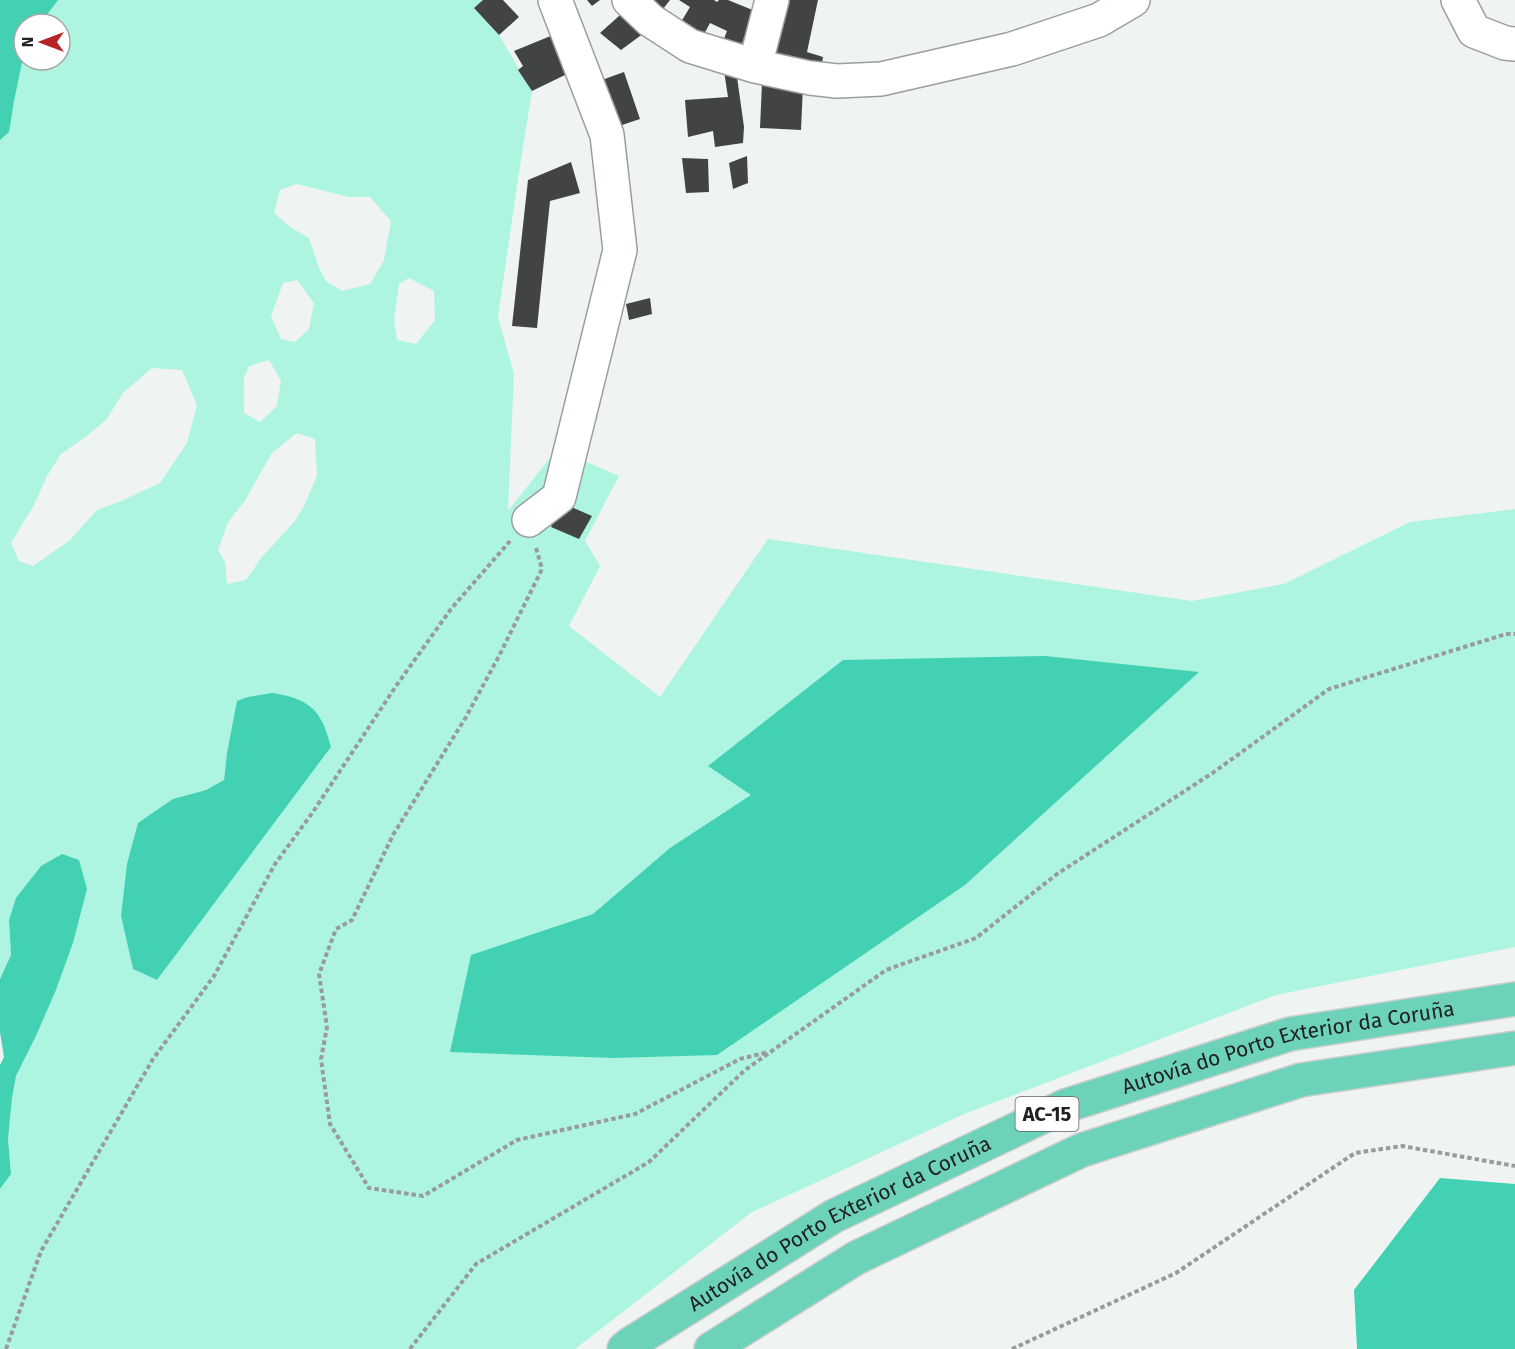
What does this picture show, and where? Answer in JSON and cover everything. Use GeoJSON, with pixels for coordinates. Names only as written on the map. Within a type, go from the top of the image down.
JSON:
{"type":"FeatureCollection","features":[{"type":"Feature","properties":{"kind":"highway","name":"Autovía do Porto Exterior da Coruña"},"geometry":{"type":"LineString","coordinates":[[624,1349],[834,1216],[1065,1106],[1290,1034],[1515,999]]}},
{"type":"Feature","properties":{"kind":"highway","name":"Autovía do Porto Exterior da Coruña"},"geometry":{"type":"LineString","coordinates":[[711,1349],[856,1258],[1082,1150],[1301,1080],[1515,1048]]}},
{"type":"Feature","properties":{"kind":"street"},"geometry":{"type":"LineString","coordinates":[[529,520],[559,497],[620,250],[607,135],[555,0]]}},
{"type":"Feature","properties":{"kind":"street"},"geometry":{"type":"LineString","coordinates":[[629,0],[650,20],[690,46],[754,66],[810,78],[837,81],[881,79],[1012,49],[1099,20],[1133,0]]}},
{"type":"Feature","properties":{"kind":"street"},"geometry":{"type":"LineString","coordinates":[[754,66],[772,0]]}},
{"type":"Feature","properties":{"kind":"street"},"geometry":{"type":"LineString","coordinates":[[1458,0],[1474,31],[1505,43],[1515,44]]}},
{"type":"Feature","properties":{"kind":"path"},"geometry":{"type":"LineString","coordinates":[[529,520],[542,569],[466,717],[393,836],[352,920],[336,929],[319,974],[327,1027],[321,1059],[330,1124],[369,1188],[423,1196],[517,1140],[635,1114],[740,1059],[772,1051]]}},
{"type":"Feature","properties":{"kind":"path"},"geometry":{"type":"LineString","coordinates":[[6,1349],[41,1251],[153,1059],[214,976],[275,864],[450,609],[529,520]]}},
{"type":"Feature","properties":{"kind":"path"},"geometry":{"type":"LineString","coordinates":[[410,1349],[476,1264],[649,1162],[745,1070],[886,970],[976,938],[1057,874],[1214,772],[1329,689],[1506,634],[1515,634]]}},
{"type":"Feature","properties":{"kind":"path"},"geometry":{"type":"LineString","coordinates":[[1012,1349],[1176,1273],[1355,1153],[1402,1146],[1515,1166]]}},
{"type":"Feature","properties":{"kind":"green space"},"geometry":{"type":"Polygon","coordinates":[[[0,0],[483,0],[474,8],[499,35],[532,91],[498,317],[514,374],[508,511],[557,449],[619,476],[585,541],[600,566],[569,626],[660,697],[768,539],[1192,601],[1284,584],[1410,522],[1515,509],[1515,947],[1276,995],[964,1114],[752,1212],[575,1349],[0,1349],[0,1189],[11,1174],[8,1139],[16,1076],[56,990],[73,943],[87,889],[9,920],[11,955],[0,979],[0,0]],[[297,184],[280,190],[274,213],[290,227],[309,238],[326,281],[342,291],[370,284],[384,260],[391,221],[370,197],[349,197],[297,184]],[[409,278],[399,284],[394,320],[397,340],[416,344],[435,320],[434,291],[409,278]],[[297,280],[283,283],[271,316],[281,339],[295,342],[309,329],[314,303],[297,280]],[[269,360],[249,366],[244,378],[244,413],[260,422],[277,406],[281,381],[269,360]],[[152,368],[123,393],[106,420],[61,454],[47,476],[34,505],[11,543],[19,561],[33,566],[70,540],[97,510],[160,483],[187,443],[197,405],[182,370],[152,368]],[[297,433],[272,453],[244,502],[228,522],[218,550],[225,562],[227,584],[246,580],[262,557],[295,521],[317,476],[315,439],[297,433]],[[331,747],[227,753],[224,780],[206,790],[173,799],[121,916],[133,969],[157,980],[331,747]]]}},
{"type":"Feature","properties":{"kind":"green space"},"geometry":{"type":"Polygon","coordinates":[[[0,0],[58,0],[49,12],[12,12],[12,72],[20,72],[9,132],[0,140],[0,0]]]}},
{"type":"Feature","properties":{"kind":"green space"},"geometry":{"type":"Polygon","coordinates":[[[1045,656],[1199,672],[965,885],[717,1055],[613,1058],[450,1052],[471,955],[593,914],[670,848],[751,795],[708,766],[843,660],[1045,656]]]}},
{"type":"Feature","properties":{"kind":"green space"},"geometry":{"type":"Polygon","coordinates":[[[272,693],[293,698],[312,708],[323,723],[331,747],[157,980],[133,969],[121,916],[127,864],[138,823],[173,799],[206,790],[224,780],[237,701],[272,693]]]}},
{"type":"Feature","properties":{"kind":"green space"},"geometry":{"type":"Polygon","coordinates":[[[62,854],[79,860],[87,889],[73,943],[56,990],[16,1076],[8,1139],[11,1174],[0,1189],[0,1065],[4,1057],[0,1032],[0,979],[11,955],[9,920],[16,898],[41,866],[62,854]]]}},
{"type":"Feature","properties":{"kind":"green space"},"geometry":{"type":"Polygon","coordinates":[[[1440,1178],[1515,1184],[1515,1349],[1357,1349],[1354,1290],[1440,1178]]]}},
{"type":"Feature","properties":{"kind":"building"},"geometry":{"type":"Polygon","coordinates":[[[483,0],[503,0],[519,17],[499,35],[474,8],[483,0]]]}},
{"type":"Feature","properties":{"kind":"building"},"geometry":{"type":"Polygon","coordinates":[[[587,0],[600,0],[592,6],[587,0]]]}},
{"type":"Feature","properties":{"kind":"building"},"geometry":{"type":"Polygon","coordinates":[[[639,0],[670,0],[657,17],[639,0]]]}},
{"type":"Feature","properties":{"kind":"building"},"geometry":{"type":"Polygon","coordinates":[[[679,0],[714,0],[717,2],[728,0],[755,11],[740,48],[723,41],[727,31],[710,23],[702,38],[678,27],[690,7],[679,0]]]}},
{"type":"Feature","properties":{"kind":"building"},"geometry":{"type":"Polygon","coordinates":[[[787,0],[818,0],[807,52],[823,57],[821,71],[772,58],[787,0]]]}},
{"type":"Feature","properties":{"kind":"building"},"geometry":{"type":"Polygon","coordinates":[[[628,8],[644,33],[621,50],[600,33],[628,8]]]}},
{"type":"Feature","properties":{"kind":"building"},"geometry":{"type":"Polygon","coordinates":[[[553,35],[567,74],[532,91],[518,70],[523,66],[514,51],[553,35]]]}},
{"type":"Feature","properties":{"kind":"building"},"geometry":{"type":"Polygon","coordinates":[[[736,70],[744,127],[743,143],[715,147],[713,131],[688,137],[685,100],[728,97],[724,71],[736,70]]]}},
{"type":"Feature","properties":{"kind":"building"},"geometry":{"type":"Polygon","coordinates":[[[624,72],[640,119],[616,127],[599,81],[624,72]]]}},
{"type":"Feature","properties":{"kind":"building"},"geometry":{"type":"Polygon","coordinates":[[[762,83],[803,85],[801,130],[760,128],[762,83]]]}},
{"type":"Feature","properties":{"kind":"building"},"geometry":{"type":"Polygon","coordinates":[[[747,156],[748,183],[733,189],[729,163],[747,156]]]}},
{"type":"Feature","properties":{"kind":"building"},"geometry":{"type":"Polygon","coordinates":[[[682,158],[708,159],[709,192],[686,193],[682,158]]]}},
{"type":"Feature","properties":{"kind":"building"},"geometry":{"type":"Polygon","coordinates":[[[571,162],[580,193],[550,201],[537,328],[512,326],[528,180],[571,162]]]}},
{"type":"Feature","properties":{"kind":"building"},"geometry":{"type":"Polygon","coordinates":[[[650,298],[652,314],[629,320],[626,304],[650,298]]]}},
{"type":"Feature","properties":{"kind":"building"},"geometry":{"type":"Polygon","coordinates":[[[562,503],[592,516],[579,539],[551,527],[562,503]]]}}]}
